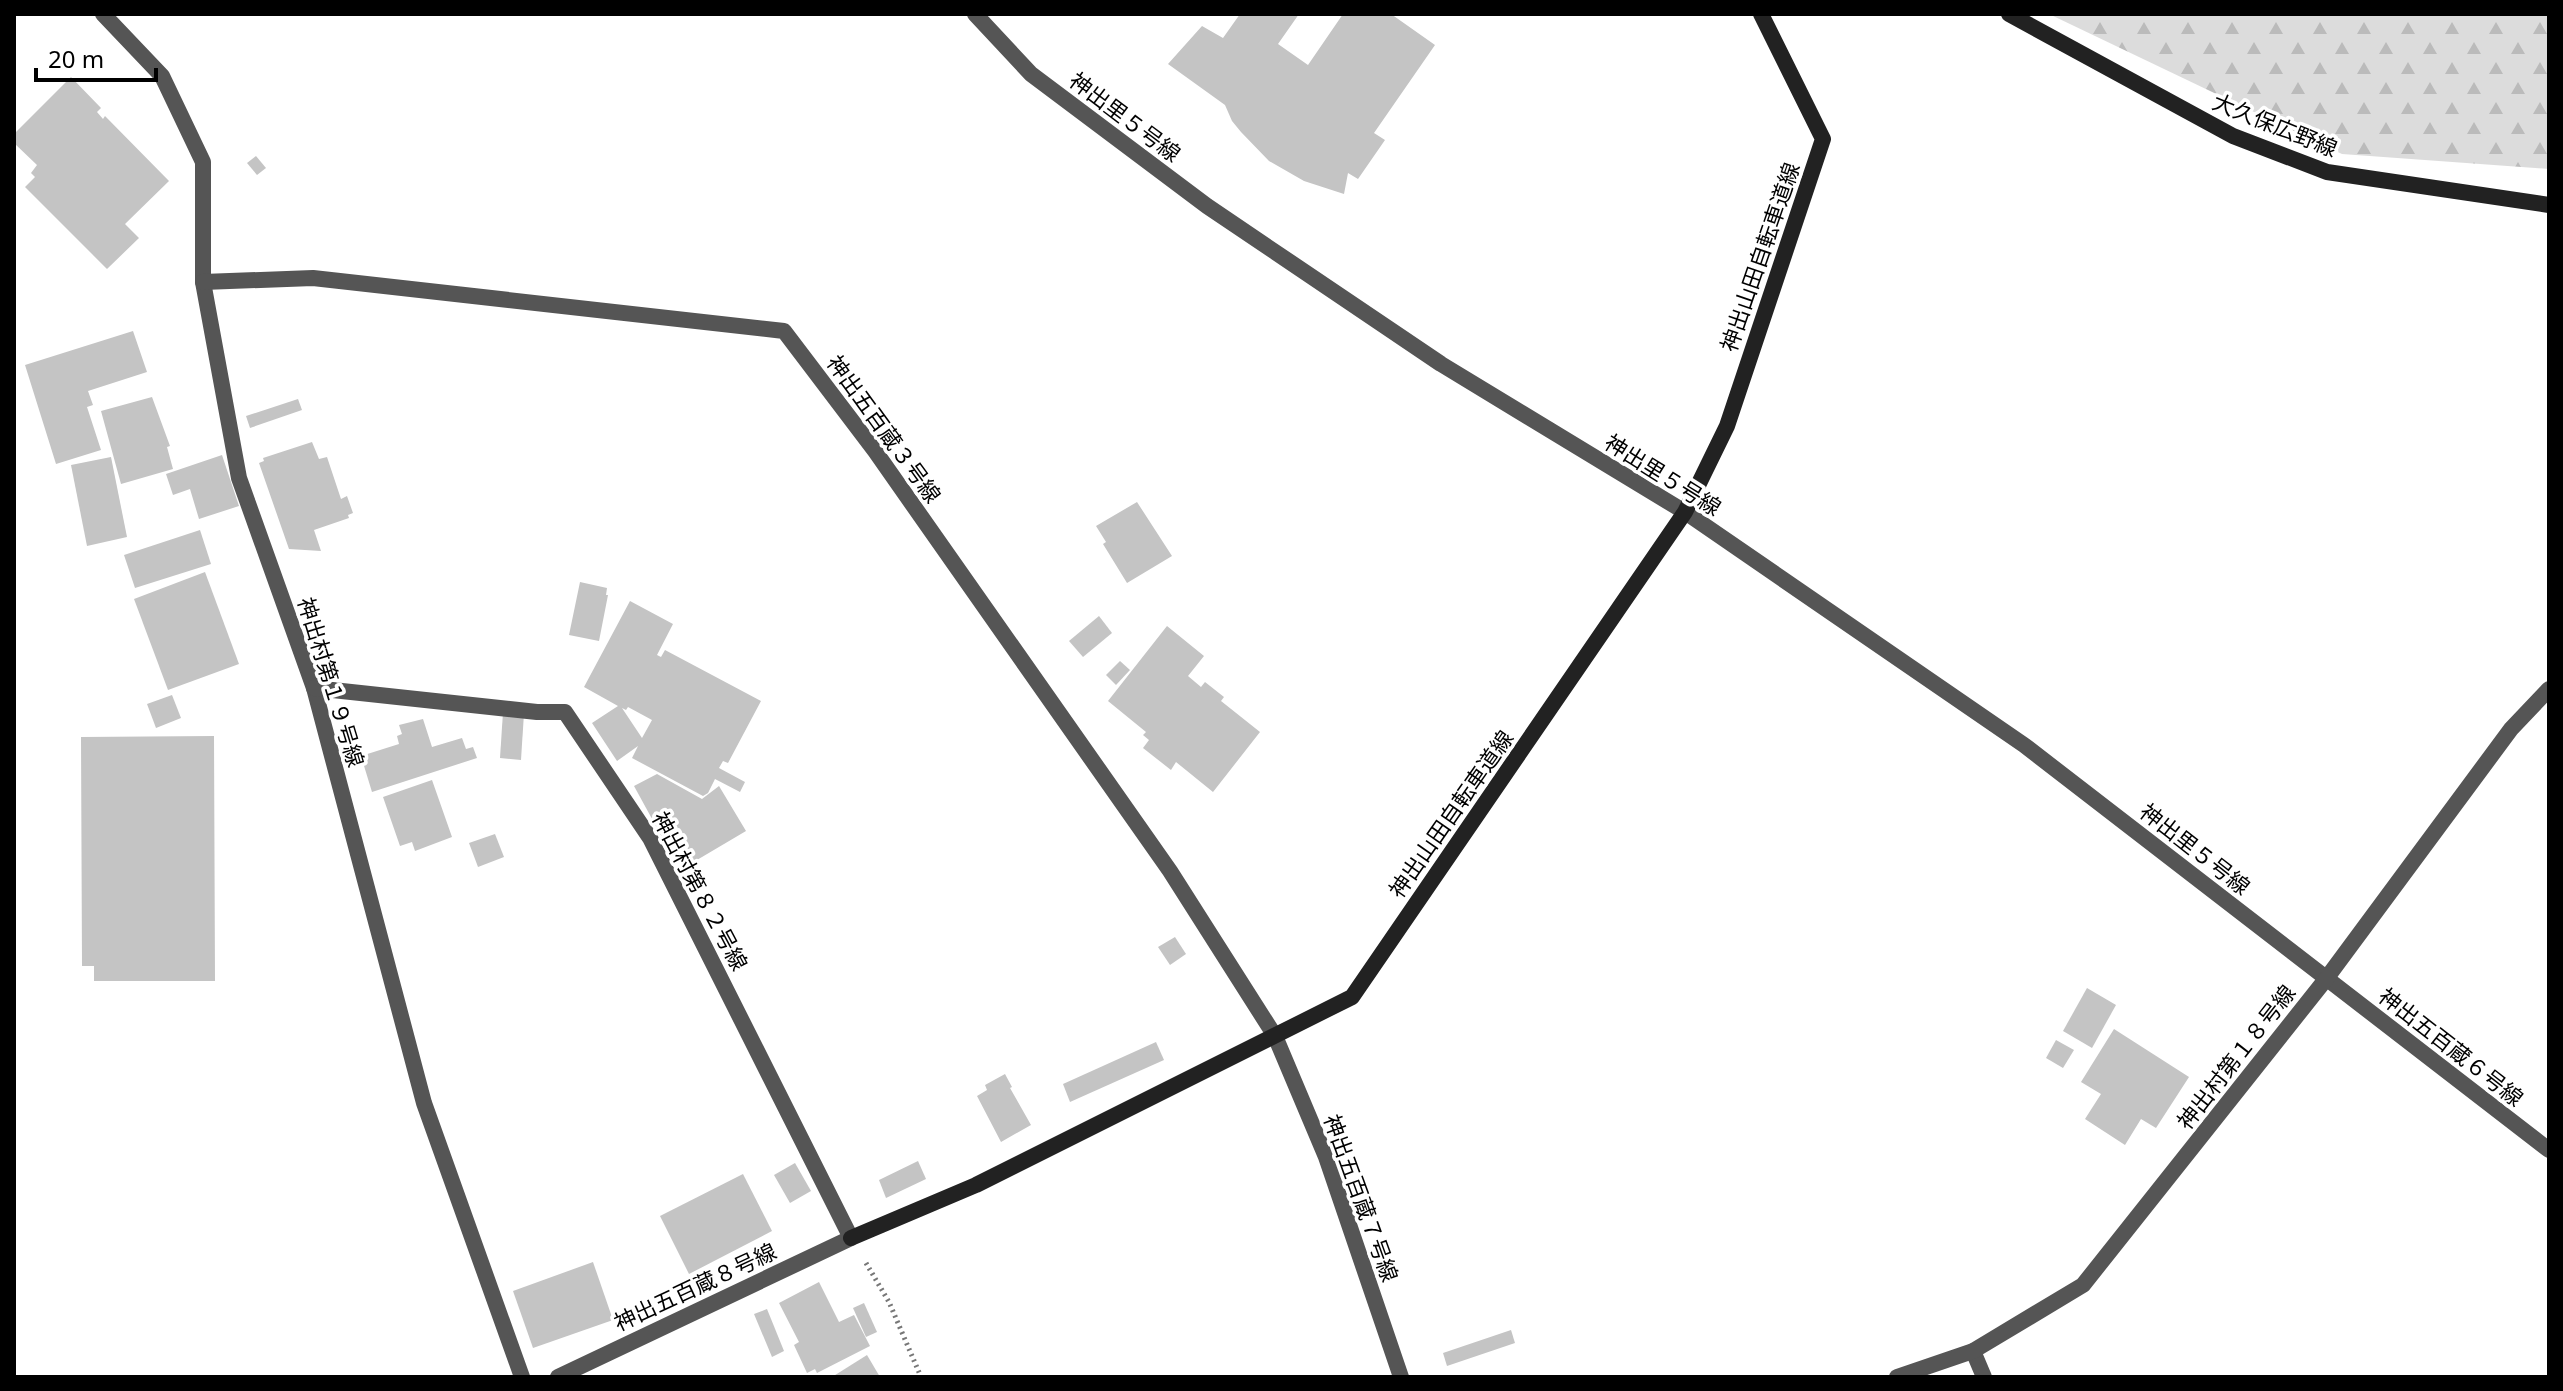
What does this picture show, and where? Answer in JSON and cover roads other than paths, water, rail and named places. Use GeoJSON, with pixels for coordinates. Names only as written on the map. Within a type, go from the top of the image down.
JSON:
{"type":"FeatureCollection","features":[{"type":"Feature","properties":{"kind":"main road","name":"神出山田自転車道線"},"geometry":{"type":"LineString","coordinates":[[851,1238],[976,1185],[1352,997],[1685,512],[1727,426],[1823,139],[1761,14]]}},
{"type":"Feature","properties":{"kind":"main road","name":"大久保広野線"},"geometry":{"type":"LineString","coordinates":[[2009,14],[2233,136],[2327,172],[2549,205]]}},
{"type":"Feature","properties":{"kind":"street","name":"神出村第１９号線"},"geometry":{"type":"LineString","coordinates":[[103,14],[162,76],[203,162],[203,282],[239,478],[314,688],[424,1103],[522,1377]]}},
{"type":"Feature","properties":{"kind":"street","name":"神出里５号線"},"geometry":{"type":"LineString","coordinates":[[975,14],[1031,74],[1207,206],[1441,364],[1685,512],[2024,745],[2326,979]]}},
{"type":"Feature","properties":{"kind":"street","name":"神出五百蔵３号線"},"geometry":{"type":"LineString","coordinates":[[203,282],[313,278],[784,331],[875,451],[1152,846],[1275,1036]]}},
{"type":"Feature","properties":{"kind":"street","name":"神出村第８２号線"},"geometry":{"type":"LineString","coordinates":[[314,688],[537,712],[565,712],[650,838],[851,1238]]}},
{"type":"Feature","properties":{"kind":"street","name":"神出村第１８号線"},"geometry":{"type":"LineString","coordinates":[[1897,1377],[1973,1351],[2083,1285],[2326,979],[2511,729],[2549,689]]}},
{"type":"Feature","properties":{"kind":"street","name":"神出五百蔵６号線"},"geometry":{"type":"LineString","coordinates":[[2326,979],[2549,1150]]}},
{"type":"Feature","properties":{"kind":"street","name":"神出五百蔵７号線"},"geometry":{"type":"LineString","coordinates":[[1275,1036],[1326,1157],[1401,1377]]}},
{"type":"Feature","properties":{"kind":"street","name":"神出五百蔵８号線"},"geometry":{"type":"LineString","coordinates":[[558,1377],[851,1238]]}},
{"type":"Feature","properties":{"kind":"street"},"geometry":{"type":"LineString","coordinates":[[1973,1351],[1984,1377]]}}]}
